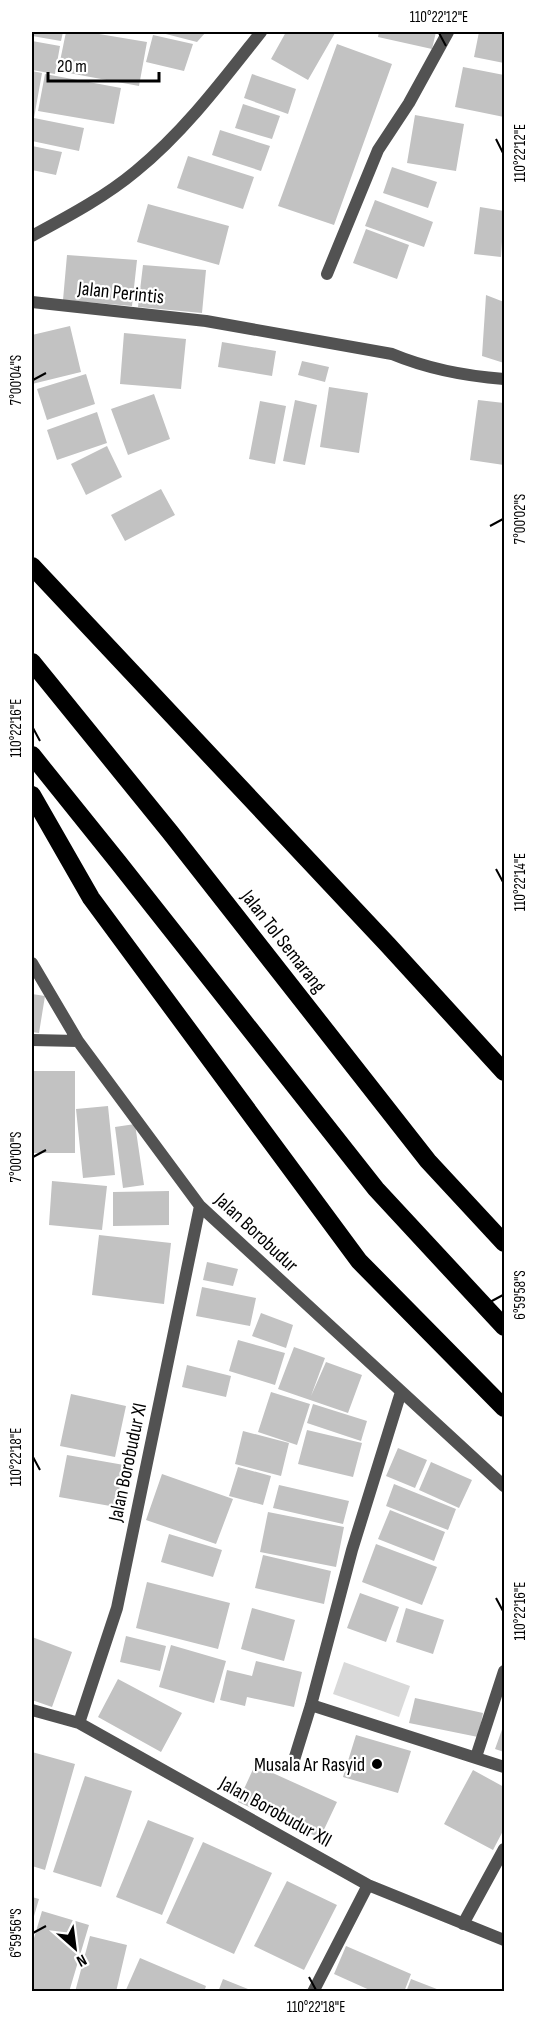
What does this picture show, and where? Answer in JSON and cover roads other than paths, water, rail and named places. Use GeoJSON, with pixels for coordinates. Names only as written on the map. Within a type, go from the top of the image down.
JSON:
{"type":"FeatureCollection","features":[{"type":"Feature","properties":{"kind":"highway"},"geometry":{"type":"LineString","coordinates":[[32,566],[380,936],[504,1072]]}},
{"type":"Feature","properties":{"kind":"highway","name":"Jalan Tol Semarang"},"geometry":{"type":"LineString","coordinates":[[32,663],[170,832],[428,1161],[504,1243]]}},
{"type":"Feature","properties":{"kind":"highway"},"geometry":{"type":"LineString","coordinates":[[32,754],[376,1189],[504,1327]]}},
{"type":"Feature","properties":{"kind":"highway"},"geometry":{"type":"LineString","coordinates":[[32,795],[91,898],[359,1261],[504,1408]]}},
{"type":"Feature","properties":{"kind":"street"},"geometry":{"type":"LineString","coordinates":[[32,236],[98,198],[136,171],[195,112],[261,32]]}},
{"type":"Feature","properties":{"kind":"street"},"geometry":{"type":"LineString","coordinates":[[327,274],[378,150],[409,103],[448,32]]}},
{"type":"Feature","properties":{"kind":"street","name":"Jalan Perintis"},"geometry":{"type":"LineString","coordinates":[[32,302],[206,321],[392,354],[412,363],[468,376],[504,379]]}},
{"type":"Feature","properties":{"kind":"street","name":"Jalan Borobudur"},"geometry":{"type":"LineString","coordinates":[[32,963],[78,1041],[200,1206],[504,1486]]}},
{"type":"Feature","properties":{"kind":"street"},"geometry":{"type":"LineString","coordinates":[[32,1040],[78,1041]]}},
{"type":"Feature","properties":{"kind":"street","name":"Jalan Borobudur XI"},"geometry":{"type":"LineString","coordinates":[[79,1723],[117,1608],[200,1206]]}},
{"type":"Feature","properties":{"kind":"street"},"geometry":{"type":"LineString","coordinates":[[294,1760],[352,1550],[401,1392]]}},
{"type":"Feature","properties":{"kind":"street"},"geometry":{"type":"LineString","coordinates":[[476,1757],[504,1671]]}},
{"type":"Feature","properties":{"kind":"street"},"geometry":{"type":"LineString","coordinates":[[311,1705],[504,1767]]}},
{"type":"Feature","properties":{"kind":"street","name":"Jalan Borobudur XII"},"geometry":{"type":"LineString","coordinates":[[32,1710],[79,1723],[368,1885],[504,1940]]}},
{"type":"Feature","properties":{"kind":"street"},"geometry":{"type":"LineString","coordinates":[[464,1924],[504,1849]]}},
{"type":"Feature","properties":{"kind":"street"},"geometry":{"type":"LineString","coordinates":[[314,1992],[368,1885]]}},
{"type":"Feature","properties":{"kind":"place","name":"Musala Ar Rasyid"},"geometry":{"type":"Point","coordinates":[377,1764]}}]}
